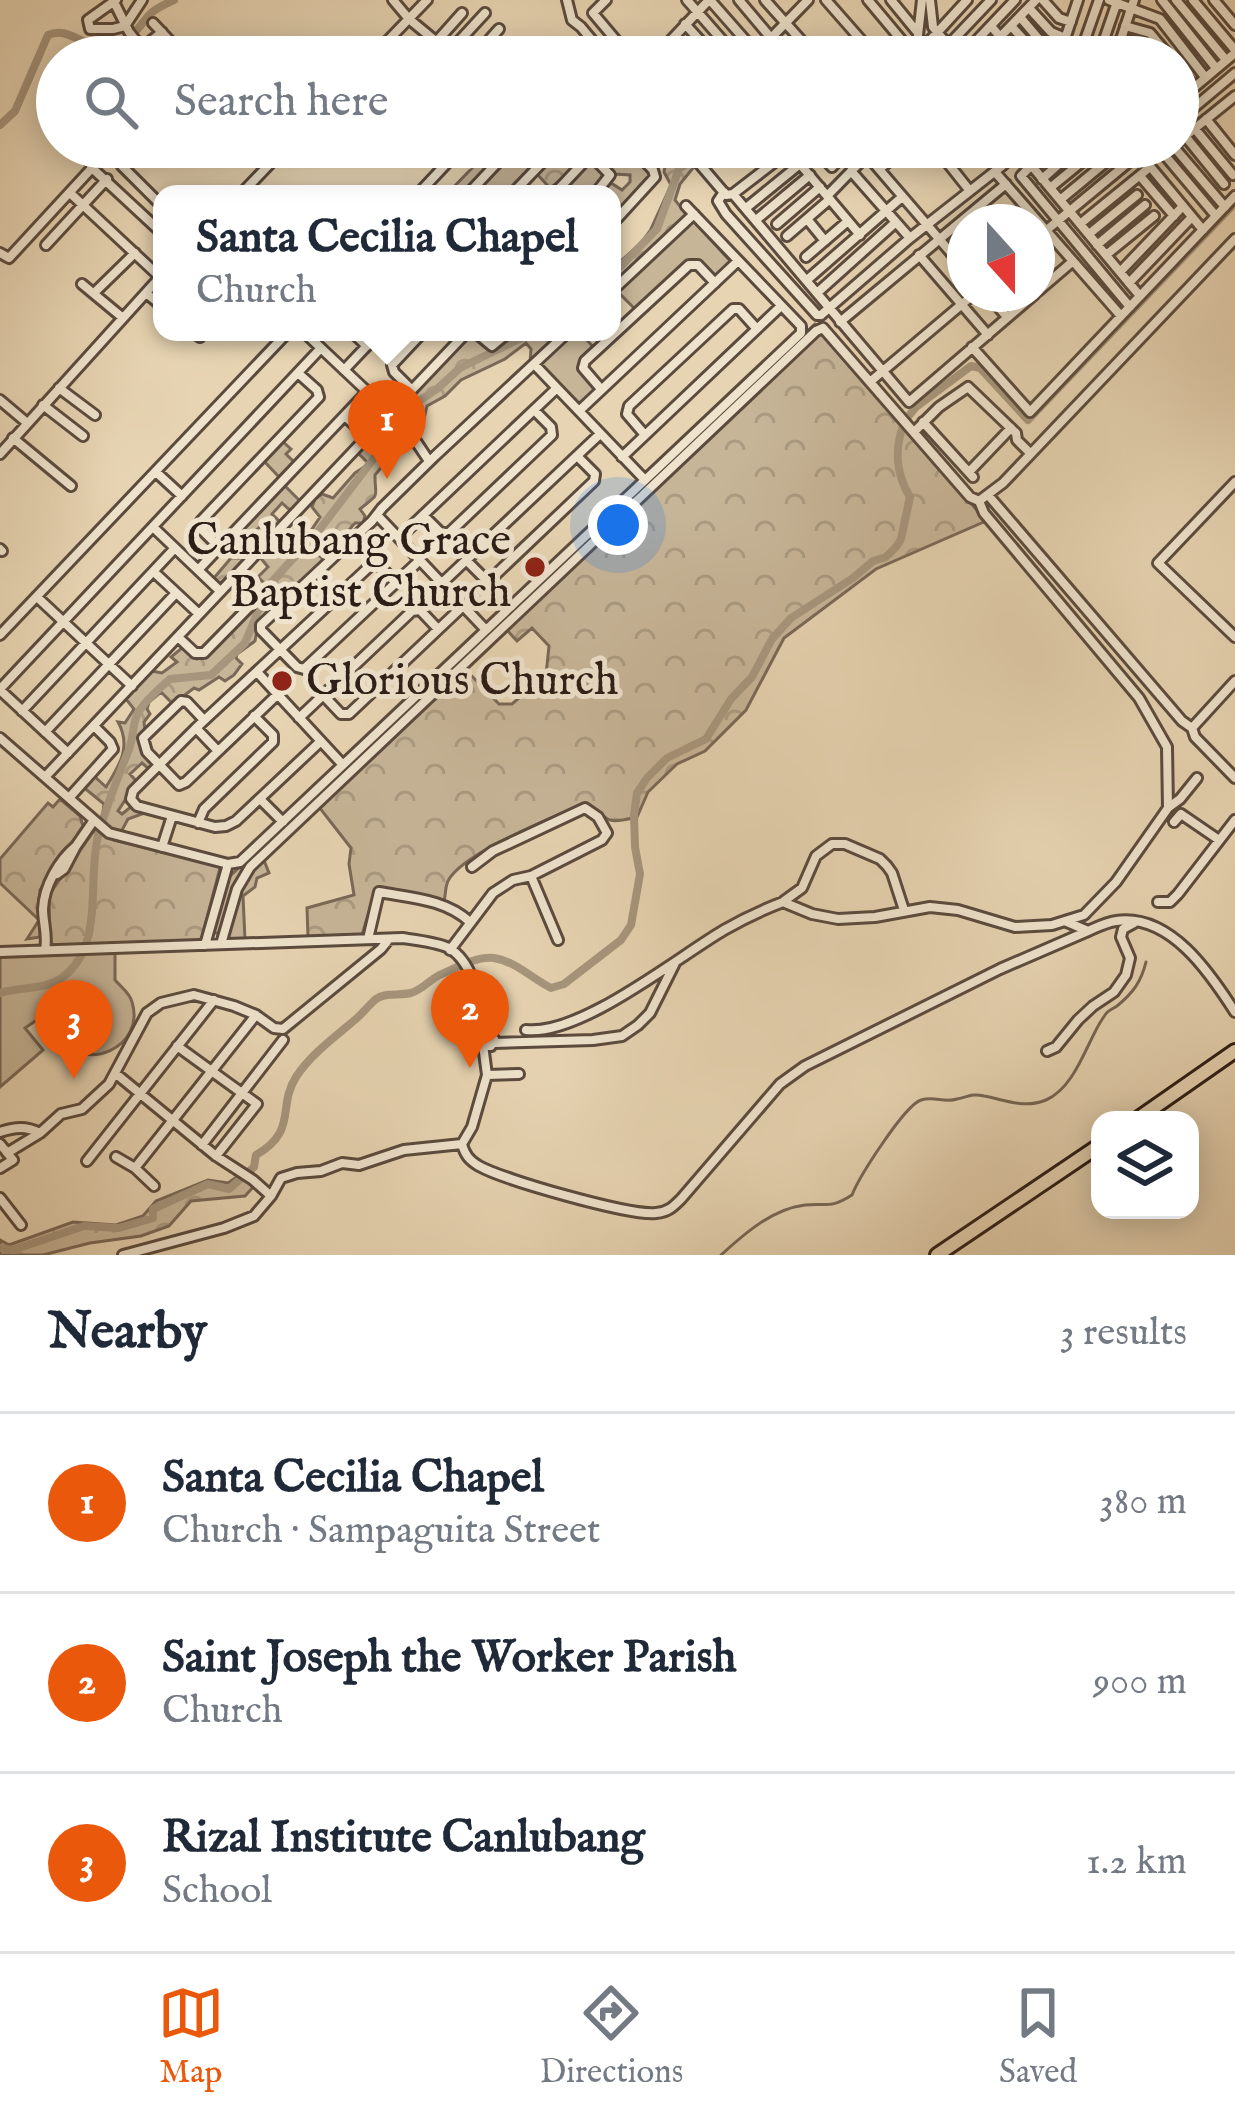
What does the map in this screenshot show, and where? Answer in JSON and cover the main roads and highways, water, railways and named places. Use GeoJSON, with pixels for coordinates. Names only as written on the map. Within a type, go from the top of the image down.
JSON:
{"type":"FeatureCollection","features":[{"type":"Feature","properties":{"kind":"main road"},"geometry":{"type":"LineString","coordinates":[[1157,1111],[1235,1051]]}},
{"type":"Feature","properties":{"kind":"main road"},"geometry":{"type":"LineString","coordinates":[[1152,1111],[1235,1060]]}},
{"type":"Feature","properties":{"kind":"main road"},"geometry":{"type":"LineString","coordinates":[[948,1255],[1091,1155]]}},
{"type":"Feature","properties":{"kind":"main road"},"geometry":{"type":"LineString","coordinates":[[937,1255],[1085,1159]]}},
{"type":"Feature","properties":{"kind":"waterway"},"geometry":{"type":"LineString","coordinates":[[131,36],[154,10],[174,0]]}},
{"type":"Feature","properties":{"kind":"waterway"},"geometry":{"type":"LineString","coordinates":[[920,36],[924,7]]}},
{"type":"Feature","properties":{"kind":"waterway"},"geometry":{"type":"LineString","coordinates":[[48,36],[70,36]]}},
{"type":"Feature","properties":{"kind":"waterway"},"geometry":{"type":"LineString","coordinates":[[0,125],[15,111],[36,63]]}},
{"type":"Feature","properties":{"kind":"waterway"},"geometry":{"type":"LineString","coordinates":[[621,266],[657,229],[680,168]]}},
{"type":"Feature","properties":{"kind":"waterway"},"geometry":{"type":"LineString","coordinates":[[907,418],[971,366],[980,368],[1028,420],[1235,203]]}},
{"type":"Feature","properties":{"kind":"waterway"},"geometry":{"type":"LineString","coordinates":[[0,993],[56,981],[76,964],[85,948],[98,836],[136,717],[145,703],[170,679],[211,675],[245,643],[269,585],[320,529],[416,403],[460,368],[516,341]]}},
{"type":"Feature","properties":{"kind":"waterway"},"geometry":{"type":"LineString","coordinates":[[0,1248],[13,1250],[84,1226],[119,1228],[153,1218],[153,1209],[208,1184],[229,1189],[277,1137],[291,1088],[302,1069],[380,997],[411,993],[454,968],[488,958],[510,963],[551,988],[564,984],[621,940],[631,925],[640,874],[635,847],[637,793],[667,758],[706,739],[791,618],[896,547],[910,497],[898,463],[903,426]]}},
{"type":"Feature","properties":{"kind":"waterway"},"geometry":{"type":"LineString","coordinates":[[721,1255],[770,1217],[805,1205],[833,1204],[852,1195],[894,1128],[921,1100],[976,1095],[1030,1104],[1056,1094],[1073,1074],[1105,1015],[1136,987],[1146,962]]}},
{"type":"Feature","properties":{"kind":"place","name":"Santa Cecilia Chapel"},"geometry":{"type":"Point","coordinates":[387,479]}},
{"type":"Feature","properties":{"kind":"place","name":"Canlubang Grace Baptist Church"},"geometry":{"type":"Point","coordinates":[535,567]}},
{"type":"Feature","properties":{"kind":"place","name":"Glorious Church"},"geometry":{"type":"Point","coordinates":[282,681]}},
{"type":"Feature","properties":{"kind":"place","name":"Saint Joseph the Worker Parish"},"geometry":{"type":"Point","coordinates":[470,1068]}},
{"type":"Feature","properties":{"kind":"place","name":"Rizal Institute Canlubang"},"geometry":{"type":"Point","coordinates":[74,1079]}}]}
